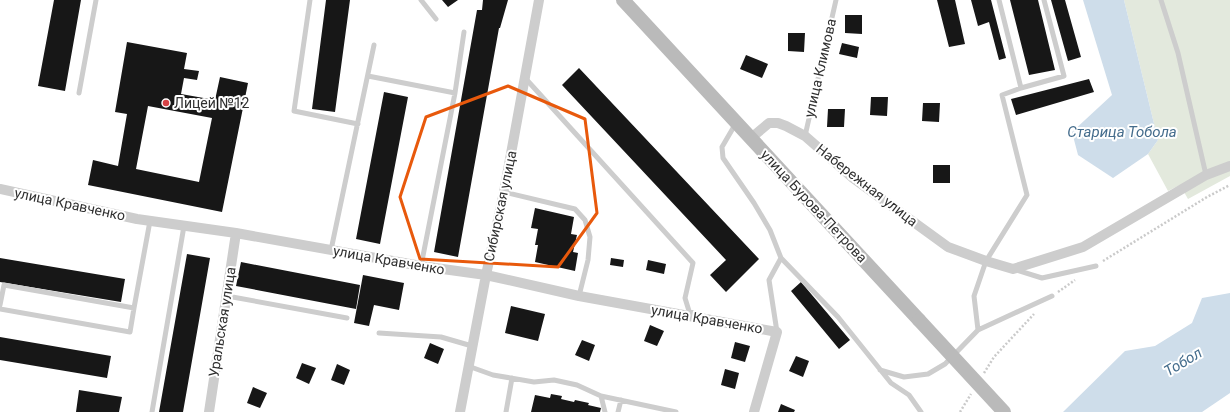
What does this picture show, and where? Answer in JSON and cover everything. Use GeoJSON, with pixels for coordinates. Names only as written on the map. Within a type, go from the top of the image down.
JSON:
{"type":"FeatureCollection","features":[{"type":"Feature","properties":{"kind":"main road","name":"улица Бурова-Петрова"},"geometry":{"type":"LineString","coordinates":[[623,0],[1004,412]]}},
{"type":"Feature","properties":{"kind":"street","name":"Сибирская улица"},"geometry":{"type":"LineString","coordinates":[[460,412],[486,275],[504,192],[539,0]]}},
{"type":"Feature","properties":{"kind":"street","name":"Набережная улица"},"geometry":{"type":"LineString","coordinates":[[752,138],[769,123],[782,124],[805,136],[853,178],[948,247],[1013,269]]}},
{"type":"Feature","properties":{"kind":"street"},"geometry":{"type":"LineString","coordinates":[[1013,269],[1083,247],[1206,175],[1230,166]]}},
{"type":"Feature","properties":{"kind":"street","name":"улица Кравченко"},"geometry":{"type":"LineString","coordinates":[[0,189],[150,221],[236,233],[421,266],[486,275],[580,296],[777,332]]}},
{"type":"Feature","properties":{"kind":"street","name":"Уральская улица"},"geometry":{"type":"LineString","coordinates":[[209,412],[236,233]]}},
{"type":"Feature","properties":{"kind":"street"},"geometry":{"type":"LineString","coordinates":[[754,412],[777,332]]}},
{"type":"Feature","properties":{"kind":"lane"},"geometry":{"type":"LineString","coordinates":[[79,93],[96,0]]}},
{"type":"Feature","properties":{"kind":"lane"},"geometry":{"type":"LineString","coordinates":[[310,0],[294,111],[358,124]]}},
{"type":"Feature","properties":{"kind":"lane"},"geometry":{"type":"LineString","coordinates":[[421,0],[436,19]]}},
{"type":"Feature","properties":{"kind":"lane","name":"улица Климова"},"geometry":{"type":"LineString","coordinates":[[805,136],[836,0]]}},
{"type":"Feature","properties":{"kind":"lane"},"geometry":{"type":"LineString","coordinates":[[999,0],[1021,88]]}},
{"type":"Feature","properties":{"kind":"lane"},"geometry":{"type":"LineString","coordinates":[[978,330],[974,296],[986,261],[1027,195],[1002,95],[1064,76],[1044,0]]}},
{"type":"Feature","properties":{"kind":"lane"},"geometry":{"type":"LineString","coordinates":[[1161,0],[1178,53],[1206,175]]}},
{"type":"Feature","properties":{"kind":"lane"},"geometry":{"type":"LineString","coordinates":[[421,266],[455,93],[464,32]]}},
{"type":"Feature","properties":{"kind":"lane"},"geometry":{"type":"LineString","coordinates":[[331,250],[374,45]]}},
{"type":"Feature","properties":{"kind":"lane"},"geometry":{"type":"LineString","coordinates":[[368,76],[455,93]]}},
{"type":"Feature","properties":{"kind":"lane"},"geometry":{"type":"LineString","coordinates":[[525,78],[693,263],[685,298],[689,310],[706,319]]}},
{"type":"Feature","properties":{"kind":"lane"},"geometry":{"type":"LineString","coordinates":[[737,122],[722,147],[723,158],[770,230],[781,258],[838,317],[891,383],[909,395],[921,412]]}},
{"type":"Feature","properties":{"kind":"lane"},"geometry":{"type":"LineString","coordinates":[[504,192],[575,209],[585,220],[590,237],[588,260],[580,296]]}},
{"type":"Feature","properties":{"kind":"lane"},"geometry":{"type":"LineString","coordinates":[[0,309],[130,332],[150,221]]}},
{"type":"Feature","properties":{"kind":"lane"},"geometry":{"type":"LineString","coordinates":[[152,412],[184,226]]}},
{"type":"Feature","properties":{"kind":"lane"},"geometry":{"type":"LineString","coordinates":[[777,332],[769,280],[781,258]]}},
{"type":"Feature","properties":{"kind":"lane"},"geometry":{"type":"LineString","coordinates":[[1013,269],[1042,278],[1096,266]]}},
{"type":"Feature","properties":{"kind":"lane"},"geometry":{"type":"LineString","coordinates":[[0,305],[4,285],[134,308]]}},
{"type":"Feature","properties":{"kind":"lane"},"geometry":{"type":"LineString","coordinates":[[226,296],[347,318]]}},
{"type":"Feature","properties":{"kind":"lane"},"geometry":{"type":"LineString","coordinates":[[880,370],[904,377],[928,374],[945,364],[978,330],[1052,296]]}},
{"type":"Feature","properties":{"kind":"lane"},"geometry":{"type":"LineString","coordinates":[[379,333],[441,338],[472,346]]}},
{"type":"Feature","properties":{"kind":"lane"},"geometry":{"type":"LineString","coordinates":[[468,366],[493,375],[534,382],[554,380],[577,385],[600,396],[676,412]]}},
{"type":"Feature","properties":{"kind":"lane"},"geometry":{"type":"LineString","coordinates":[[506,412],[512,378]]}},
{"type":"Feature","properties":{"kind":"lane"},"geometry":{"type":"LineString","coordinates":[[600,396],[605,412]]}},
{"type":"Feature","properties":{"kind":"lane"},"geometry":{"type":"LineString","coordinates":[[618,412],[621,400]]}},
{"type":"Feature","properties":{"kind":"path"},"geometry":{"type":"LineString","coordinates":[[1096,266],[1207,197],[1230,185]]}},
{"type":"Feature","properties":{"kind":"path"},"geometry":{"type":"LineString","coordinates":[[1052,296],[1077,279]]}},
{"type":"Feature","properties":{"kind":"path"},"geometry":{"type":"LineString","coordinates":[[982,375],[994,357],[1036,312]]}},
{"type":"Feature","properties":{"kind":"path"},"geometry":{"type":"LineString","coordinates":[[960,412],[975,388]]}},
{"type":"Feature","properties":{"kind":"highlighted area"},"geometry":{"type":"Polygon","coordinates":[[[508,86],[585,119],[597,213],[558,267],[420,259],[400,197],[426,117],[508,86]]]}},
{"type":"Feature","properties":{"kind":"shaded area"},"geometry":{"type":"Polygon","coordinates":[[[1124,0],[1230,0],[1230,176],[1188,199],[1180,185],[1168,191],[1148,154],[1158,140],[1124,0]]]}},
{"type":"Feature","properties":{"kind":"water","name":"Старица Тобола"},"geometry":{"type":"Polygon","coordinates":[[[1083,0],[1124,0],[1158,140],[1148,154],[1113,178],[1078,155],[1072,132],[1112,95],[1083,0]]]}},
{"type":"Feature","properties":{"kind":"water","name":"Тобол"},"geometry":{"type":"Polygon","coordinates":[[[1230,293],[1230,393],[1202,412],[1063,412],[1125,351],[1155,346],[1192,323],[1202,298],[1230,293]]]}},
{"type":"Feature","properties":{"kind":"building"},"geometry":{"type":"Polygon","coordinates":[[[54,0],[81,0],[65,91],[38,86],[54,0]]]}},
{"type":"Feature","properties":{"kind":"building"},"geometry":{"type":"Polygon","coordinates":[[[326,0],[350,0],[335,112],[312,109],[326,0]]]}},
{"type":"Feature","properties":{"kind":"building"},"geometry":{"type":"Polygon","coordinates":[[[442,0],[458,0],[448,7],[442,0]]]}},
{"type":"Feature","properties":{"kind":"building"},"geometry":{"type":"Polygon","coordinates":[[[483,0],[508,0],[499,28],[458,257],[434,252],[477,10],[482,10],[483,0]]]}},
{"type":"Feature","properties":{"kind":"building"},"geometry":{"type":"Polygon","coordinates":[[[937,0],[955,0],[965,44],[949,47],[937,0]]]}},
{"type":"Feature","properties":{"kind":"building"},"geometry":{"type":"Polygon","coordinates":[[[971,0],[991,0],[1006,58],[999,60],[989,22],[978,26],[971,0]]]}},
{"type":"Feature","properties":{"kind":"building"},"geometry":{"type":"Polygon","coordinates":[[[1010,0],[1038,0],[1055,70],[1029,75],[1010,0]]]}},
{"type":"Feature","properties":{"kind":"building"},"geometry":{"type":"Polygon","coordinates":[[[1051,0],[1065,0],[1081,57],[1068,61],[1051,0]]]}},
{"type":"Feature","properties":{"kind":"building"},"geometry":{"type":"Polygon","coordinates":[[[845,15],[862,15],[862,34],[845,33],[845,15]]]}},
{"type":"Feature","properties":{"kind":"building"},"geometry":{"type":"Polygon","coordinates":[[[788,33],[805,33],[804,52],[788,51],[788,33]]]}},
{"type":"Feature","properties":{"kind":"building"},"geometry":{"type":"Polygon","coordinates":[[[127,42],[187,53],[184,69],[199,71],[197,80],[184,78],[181,94],[215,100],[220,77],[248,83],[222,212],[88,185],[93,160],[118,166],[127,114],[115,112],[127,42]],[[148,106],[136,169],[199,182],[212,118],[148,106]]]}},
{"type":"Feature","properties":{"kind":"building"},"geometry":{"type":"Polygon","coordinates":[[[842,43],[859,47],[857,58],[839,54],[842,43]]]}},
{"type":"Feature","properties":{"kind":"building"},"geometry":{"type":"Polygon","coordinates":[[[746,55],[768,64],[762,78],[740,69],[746,55]]]}},
{"type":"Feature","properties":{"kind":"building"},"geometry":{"type":"Polygon","coordinates":[[[579,68],[759,259],[726,292],[710,275],[726,260],[562,85],[579,68]]]}},
{"type":"Feature","properties":{"kind":"building"},"geometry":{"type":"Polygon","coordinates":[[[1089,79],[1094,92],[1016,115],[1011,99],[1089,79]]]}},
{"type":"Feature","properties":{"kind":"building"},"geometry":{"type":"Polygon","coordinates":[[[384,92],[408,97],[380,244],[356,239],[384,92]]]}},
{"type":"Feature","properties":{"kind":"building"},"geometry":{"type":"Polygon","coordinates":[[[871,97],[888,97],[887,116],[870,115],[871,97]]]}},
{"type":"Feature","properties":{"kind":"building"},"geometry":{"type":"Polygon","coordinates":[[[923,103],[940,103],[939,122],[922,121],[923,103]]]}},
{"type":"Feature","properties":{"kind":"building"},"geometry":{"type":"Polygon","coordinates":[[[828,109],[845,109],[844,127],[827,127],[828,109]]]}},
{"type":"Feature","properties":{"kind":"building"},"geometry":{"type":"Polygon","coordinates":[[[933,165],[950,165],[950,183],[933,183],[933,165]]]}},
{"type":"Feature","properties":{"kind":"building"},"geometry":{"type":"Polygon","coordinates":[[[535,208],[574,217],[571,234],[577,235],[573,252],[578,253],[575,271],[535,262],[538,245],[535,245],[538,229],[531,228],[535,208]]]}},
{"type":"Feature","properties":{"kind":"building"},"geometry":{"type":"Polygon","coordinates":[[[187,254],[210,258],[183,412],[159,412],[187,254]]]}},
{"type":"Feature","properties":{"kind":"building"},"geometry":{"type":"Polygon","coordinates":[[[0,258],[125,279],[121,302],[0,282],[0,258]]]}},
{"type":"Feature","properties":{"kind":"building"},"geometry":{"type":"Polygon","coordinates":[[[611,258],[624,260],[623,267],[610,265],[611,258]]]}},
{"type":"Feature","properties":{"kind":"building"},"geometry":{"type":"Polygon","coordinates":[[[648,260],[666,264],[664,274],[646,270],[648,260]]]}},
{"type":"Feature","properties":{"kind":"building"},"geometry":{"type":"Polygon","coordinates":[[[241,262],[360,285],[356,309],[236,286],[241,262]]]}},
{"type":"Feature","properties":{"kind":"building"},"geometry":{"type":"Polygon","coordinates":[[[363,275],[404,283],[399,310],[374,305],[369,326],[354,323],[363,275]]]}},
{"type":"Feature","properties":{"kind":"building"},"geometry":{"type":"Polygon","coordinates":[[[801,282],[850,340],[839,349],[791,291],[801,282]]]}},
{"type":"Feature","properties":{"kind":"building"},"geometry":{"type":"Polygon","coordinates":[[[511,306],[545,314],[538,341],[505,333],[511,306]]]}},
{"type":"Feature","properties":{"kind":"building"},"geometry":{"type":"Polygon","coordinates":[[[650,325],[664,331],[657,346],[644,341],[650,325]]]}},
{"type":"Feature","properties":{"kind":"building"},"geometry":{"type":"Polygon","coordinates":[[[0,337],[111,356],[107,378],[0,360],[0,337]]]}},
{"type":"Feature","properties":{"kind":"building"},"geometry":{"type":"Polygon","coordinates":[[[582,340],[595,345],[589,361],[575,355],[582,340]]]}},
{"type":"Feature","properties":{"kind":"building"},"geometry":{"type":"Polygon","coordinates":[[[735,342],[750,346],[745,362],[731,358],[735,342]]]}},
{"type":"Feature","properties":{"kind":"building"},"geometry":{"type":"Polygon","coordinates":[[[430,343],[444,349],[438,364],[424,358],[430,343]]]}},
{"type":"Feature","properties":{"kind":"building"},"geometry":{"type":"Polygon","coordinates":[[[796,356],[809,361],[803,377],[789,371],[796,356]]]}},
{"type":"Feature","properties":{"kind":"building"},"geometry":{"type":"Polygon","coordinates":[[[302,363],[316,368],[309,384],[296,378],[302,363]]]}},
{"type":"Feature","properties":{"kind":"building"},"geometry":{"type":"Polygon","coordinates":[[[337,364],[350,370],[344,385],[331,380],[337,364]]]}},
{"type":"Feature","properties":{"kind":"building"},"geometry":{"type":"Polygon","coordinates":[[[725,369],[739,373],[735,389],[721,385],[725,369]]]}},
{"type":"Feature","properties":{"kind":"building"},"geometry":{"type":"Polygon","coordinates":[[[253,387],[267,393],[260,408],[247,403],[253,387]]]}},
{"type":"Feature","properties":{"kind":"building"},"geometry":{"type":"Polygon","coordinates":[[[79,390],[122,397],[119,412],[76,412],[79,390]]]}},
{"type":"Feature","properties":{"kind":"building"},"geometry":{"type":"Polygon","coordinates":[[[551,394],[562,396],[561,399],[589,403],[588,405],[601,408],[600,412],[531,412],[535,395],[550,398],[551,394]]]}},
{"type":"Feature","properties":{"kind":"building"},"geometry":{"type":"Polygon","coordinates":[[[781,404],[795,410],[794,412],[778,412],[781,404]]]}},
{"type":"Feature","properties":{"kind":"place","name":"Лицей №12"},"geometry":{"type":"Point","coordinates":[166,103]}}]}
